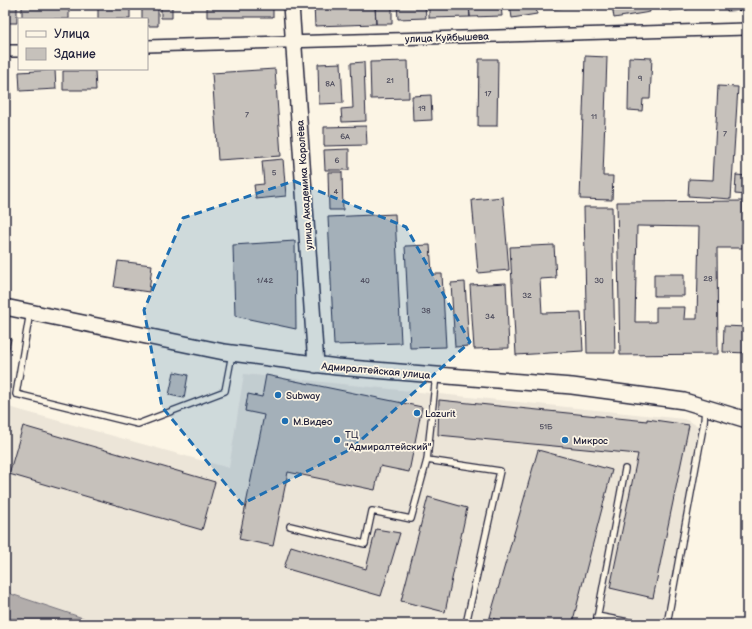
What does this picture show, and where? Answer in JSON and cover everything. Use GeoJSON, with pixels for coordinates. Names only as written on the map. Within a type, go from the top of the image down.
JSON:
{"type":"FeatureCollection","features":[{"type":"Feature","properties":{"kind":"main road","name":"улица Академика Королёва"},"geometry":{"type":"LineString","coordinates":[[291,5],[316,365]]}},
{"type":"Feature","properties":{"kind":"main road","name":"Адмиралтейская улица"},"geometry":{"type":"LineString","coordinates":[[5,307],[232,353],[316,365],[572,386],[684,401],[747,420]]}},
{"type":"Feature","properties":{"kind":"street","name":"улица Куйбышева"},"geometry":{"type":"LineString","coordinates":[[148,46],[747,29]]}},
{"type":"Feature","properties":{"kind":"street"},"geometry":{"type":"LineString","coordinates":[[5,51],[18,50]]}},
{"type":"Feature","properties":{"kind":"lane"},"geometry":{"type":"LineString","coordinates":[[30,312],[16,394],[138,424],[226,391],[232,353]]}},
{"type":"Feature","properties":{"kind":"lane"},"geometry":{"type":"LineString","coordinates":[[290,526],[365,544],[372,511],[411,519],[427,460],[436,375]]}},
{"type":"Feature","properties":{"kind":"lane"},"geometry":{"type":"LineString","coordinates":[[667,624],[704,422],[705,407]]}},
{"type":"Feature","properties":{"kind":"lane"},"geometry":{"type":"LineString","coordinates":[[427,460],[500,471],[466,624]]}},
{"type":"Feature","properties":{"kind":"lane"},"geometry":{"type":"LineString","coordinates":[[596,624],[625,469]]}},
{"type":"Feature","properties":{"kind":"lane"},"geometry":{"type":"LineString","coordinates":[[597,616],[639,624]]}},
{"type":"Feature","properties":{"kind":"highlighted area"},"geometry":{"type":"Polygon","coordinates":[[[294,181],[406,227],[470,342],[351,449],[242,504],[162,407],[144,310],[183,218],[294,181]]]}},
{"type":"Feature","properties":{"kind":"shaded area"},"geometry":{"type":"Polygon","coordinates":[[[244,374],[684,419],[701,427],[666,624],[101,624],[5,592],[5,406],[229,468],[244,374]]]}},
{"type":"Feature","properties":{"kind":"shaded area"},"geometry":{"type":"Polygon","coordinates":[[[5,592],[101,624],[5,624],[5,592]]]}},
{"type":"Feature","properties":{"kind":"building"},"geometry":{"type":"Polygon","coordinates":[[[6,5],[17,5],[17,23],[6,23],[6,5]]]}},
{"type":"Feature","properties":{"kind":"building"},"geometry":{"type":"Polygon","coordinates":[[[98,5],[130,5],[130,18],[98,18],[98,5]]]}},
{"type":"Feature","properties":{"kind":"building"},"geometry":{"type":"Polygon","coordinates":[[[142,5],[158,5],[158,26],[148,26],[148,18],[142,18],[142,5]]]}},
{"type":"Feature","properties":{"kind":"building"},"geometry":{"type":"Polygon","coordinates":[[[161,5],[172,5],[172,18],[161,18],[161,5]]]}},
{"type":"Feature","properties":{"kind":"building"},"geometry":{"type":"Polygon","coordinates":[[[207,5],[273,5],[273,17],[207,17],[207,5]]]}},
{"type":"Feature","properties":{"kind":"building"},"geometry":{"type":"Polygon","coordinates":[[[314,5],[375,5],[376,24],[315,26],[314,5]]]}},
{"type":"Feature","properties":{"kind":"building"},"geometry":{"type":"Polygon","coordinates":[[[375,5],[392,5],[392,24],[376,24],[375,5]]]}},
{"type":"Feature","properties":{"kind":"building"},"geometry":{"type":"Polygon","coordinates":[[[397,5],[425,5],[426,18],[398,19],[397,5]]]}},
{"type":"Feature","properties":{"kind":"building"},"geometry":{"type":"Polygon","coordinates":[[[429,5],[469,5],[470,17],[429,18],[429,5]]]}},
{"type":"Feature","properties":{"kind":"building"},"geometry":{"type":"Polygon","coordinates":[[[469,5],[501,5],[502,16],[470,17],[469,5]]]}},
{"type":"Feature","properties":{"kind":"building"},"geometry":{"type":"Polygon","coordinates":[[[510,5],[536,5],[537,14],[512,18],[510,5]]]}},
{"type":"Feature","properties":{"kind":"building"},"geometry":{"type":"Polygon","coordinates":[[[551,5],[582,5],[552,9],[551,5]]]}},
{"type":"Feature","properties":{"kind":"building"},"geometry":{"type":"Polygon","coordinates":[[[612,5],[649,5],[650,12],[614,18],[612,5]]]}},
{"type":"Feature","properties":{"kind":"building"},"geometry":{"type":"Polygon","coordinates":[[[668,5],[687,5],[688,9],[669,11],[668,5]]]}},
{"type":"Feature","properties":{"kind":"building"},"geometry":{"type":"Polygon","coordinates":[[[727,5],[745,5],[746,10],[727,11],[727,5]]]}},
{"type":"Feature","properties":{"kind":"building"},"geometry":{"type":"Polygon","coordinates":[[[69,6],[69,18],[22,18],[22,7],[69,6]]]}},
{"type":"Feature","properties":{"kind":"building"},"geometry":{"type":"Polygon","coordinates":[[[585,56],[607,57],[603,176],[613,176],[612,200],[580,199],[585,56]]]}},
{"type":"Feature","properties":{"kind":"building"},"geometry":{"type":"Polygon","coordinates":[[[629,57],[652,58],[650,99],[643,99],[642,111],[628,110],[629,57]]]}},
{"type":"Feature","properties":{"kind":"building"},"geometry":{"type":"Polygon","coordinates":[[[479,59],[498,59],[497,126],[478,126],[479,59]]]}},
{"type":"Feature","properties":{"kind":"building"},"geometry":{"type":"Polygon","coordinates":[[[408,61],[409,98],[371,99],[370,62],[408,61]]]}},
{"type":"Feature","properties":{"kind":"building"},"geometry":{"type":"Polygon","coordinates":[[[364,62],[366,121],[342,122],[341,109],[353,108],[351,63],[364,62]]]}},
{"type":"Feature","properties":{"kind":"building"},"geometry":{"type":"Polygon","coordinates":[[[341,63],[343,103],[319,104],[318,64],[341,63]]]}},
{"type":"Feature","properties":{"kind":"building"},"geometry":{"type":"Polygon","coordinates":[[[275,69],[281,156],[218,160],[212,73],[275,69]]]}},
{"type":"Feature","properties":{"kind":"building"},"geometry":{"type":"Polygon","coordinates":[[[55,70],[56,89],[20,91],[19,72],[55,70]]]}},
{"type":"Feature","properties":{"kind":"building"},"geometry":{"type":"Polygon","coordinates":[[[63,71],[95,71],[96,90],[63,90],[63,71]]]}},
{"type":"Feature","properties":{"kind":"building"},"geometry":{"type":"Polygon","coordinates":[[[5,75],[10,75],[11,99],[5,99],[5,75]]]}},
{"type":"Feature","properties":{"kind":"building"},"geometry":{"type":"Polygon","coordinates":[[[718,86],[738,87],[731,199],[688,196],[689,179],[713,180],[718,86]]]}},
{"type":"Feature","properties":{"kind":"building"},"geometry":{"type":"Polygon","coordinates":[[[431,95],[432,120],[413,121],[412,96],[431,95]]]}},
{"type":"Feature","properties":{"kind":"building"},"geometry":{"type":"Polygon","coordinates":[[[366,126],[367,145],[324,146],[324,127],[366,126]]]}},
{"type":"Feature","properties":{"kind":"building"},"geometry":{"type":"Polygon","coordinates":[[[349,149],[349,170],[325,170],[324,150],[349,149]]]}},
{"type":"Feature","properties":{"kind":"building"},"geometry":{"type":"Polygon","coordinates":[[[283,159],[286,196],[256,199],[254,185],[264,184],[262,161],[283,159]]]}},
{"type":"Feature","properties":{"kind":"building"},"geometry":{"type":"Polygon","coordinates":[[[328,172],[342,172],[343,210],[329,210],[328,172]]]}},
{"type":"Feature","properties":{"kind":"building"},"geometry":{"type":"Polygon","coordinates":[[[736,175],[747,176],[747,195],[735,194],[736,175]]]}},
{"type":"Feature","properties":{"kind":"building"},"geometry":{"type":"Polygon","coordinates":[[[503,197],[509,270],[478,273],[472,200],[503,197]]]}},
{"type":"Feature","properties":{"kind":"building"},"geometry":{"type":"Polygon","coordinates":[[[743,201],[743,248],[717,248],[718,354],[620,355],[617,202],[743,201]],[[637,226],[635,322],[656,322],[656,307],[685,307],[684,319],[697,319],[699,227],[637,226]]]}},
{"type":"Feature","properties":{"kind":"building"},"geometry":{"type":"Polygon","coordinates":[[[584,207],[612,207],[615,353],[587,353],[584,207]]]}},
{"type":"Feature","properties":{"kind":"building"},"geometry":{"type":"Polygon","coordinates":[[[395,214],[401,343],[334,345],[328,217],[395,214]]]}},
{"type":"Feature","properties":{"kind":"building"},"geometry":{"type":"Polygon","coordinates":[[[295,241],[296,329],[235,316],[233,245],[295,241]]]}},
{"type":"Feature","properties":{"kind":"building"},"geometry":{"type":"Polygon","coordinates":[[[430,245],[432,274],[442,274],[446,347],[410,348],[405,246],[430,245]]]}},
{"type":"Feature","properties":{"kind":"building"},"geometry":{"type":"Polygon","coordinates":[[[554,245],[556,278],[540,279],[542,313],[581,312],[583,351],[516,355],[510,247],[554,245]]]}},
{"type":"Feature","properties":{"kind":"building"},"geometry":{"type":"Polygon","coordinates":[[[118,261],[152,265],[149,292],[114,287],[118,261]]]}},
{"type":"Feature","properties":{"kind":"building"},"geometry":{"type":"Polygon","coordinates":[[[654,274],[684,274],[684,296],[654,296],[654,274]]]}},
{"type":"Feature","properties":{"kind":"building"},"geometry":{"type":"Polygon","coordinates":[[[465,282],[469,346],[455,347],[451,283],[465,282]]]}},
{"type":"Feature","properties":{"kind":"building"},"geometry":{"type":"Polygon","coordinates":[[[506,283],[509,348],[474,349],[470,285],[506,283]]]}},
{"type":"Feature","properties":{"kind":"building"},"geometry":{"type":"Polygon","coordinates":[[[724,326],[747,327],[747,353],[723,352],[724,326]]]}},
{"type":"Feature","properties":{"kind":"building"},"geometry":{"type":"Polygon","coordinates":[[[5,338],[11,339],[5,368],[5,338]]]}},
{"type":"Feature","properties":{"kind":"building"},"geometry":{"type":"Polygon","coordinates":[[[174,372],[188,375],[184,398],[169,395],[174,372]]]}},
{"type":"Feature","properties":{"kind":"building","name":"ТЦ \"Адмиралтейский\""},"geometry":{"type":"Polygon","coordinates":[[[266,375],[422,407],[409,472],[380,466],[375,490],[288,472],[273,546],[239,539],[264,415],[245,411],[248,394],[262,397],[266,375]]]}},
{"type":"Feature","properties":{"kind":"building"},"geometry":{"type":"Polygon","coordinates":[[[439,400],[647,421],[647,419],[689,425],[653,598],[610,588],[638,454],[438,435],[439,400]]]}},
{"type":"Feature","properties":{"kind":"building"},"geometry":{"type":"Polygon","coordinates":[[[23,426],[215,482],[202,530],[9,474],[23,426]]]}},
{"type":"Feature","properties":{"kind":"building"},"geometry":{"type":"Polygon","coordinates":[[[538,450],[612,470],[572,624],[508,624],[490,617],[538,450]]]}},
{"type":"Feature","properties":{"kind":"building"},"geometry":{"type":"Polygon","coordinates":[[[428,497],[467,508],[445,612],[401,601],[428,497]]]}},
{"type":"Feature","properties":{"kind":"building"},"geometry":{"type":"Polygon","coordinates":[[[376,529],[400,533],[381,596],[284,568],[291,546],[366,569],[376,529]]]}},
{"type":"Feature","properties":{"kind":"building"},"geometry":{"type":"Polygon","coordinates":[[[490,617],[508,624],[488,624],[490,617]]]}},
{"type":"Feature","properties":{"kind":"place","name":"Subway"},"geometry":{"type":"Point","coordinates":[278,395]}},
{"type":"Feature","properties":{"kind":"place","name":"Lazurit"},"geometry":{"type":"Point","coordinates":[417,413]}},
{"type":"Feature","properties":{"kind":"place","name":"М.Видео"},"geometry":{"type":"Point","coordinates":[285,421]}},
{"type":"Feature","properties":{"kind":"place","name":"ТЦ \"Адмиралтейский\""},"geometry":{"type":"Point","coordinates":[337,440]}},
{"type":"Feature","properties":{"kind":"place","name":"Микрос"},"geometry":{"type":"Point","coordinates":[565,440]}}]}
